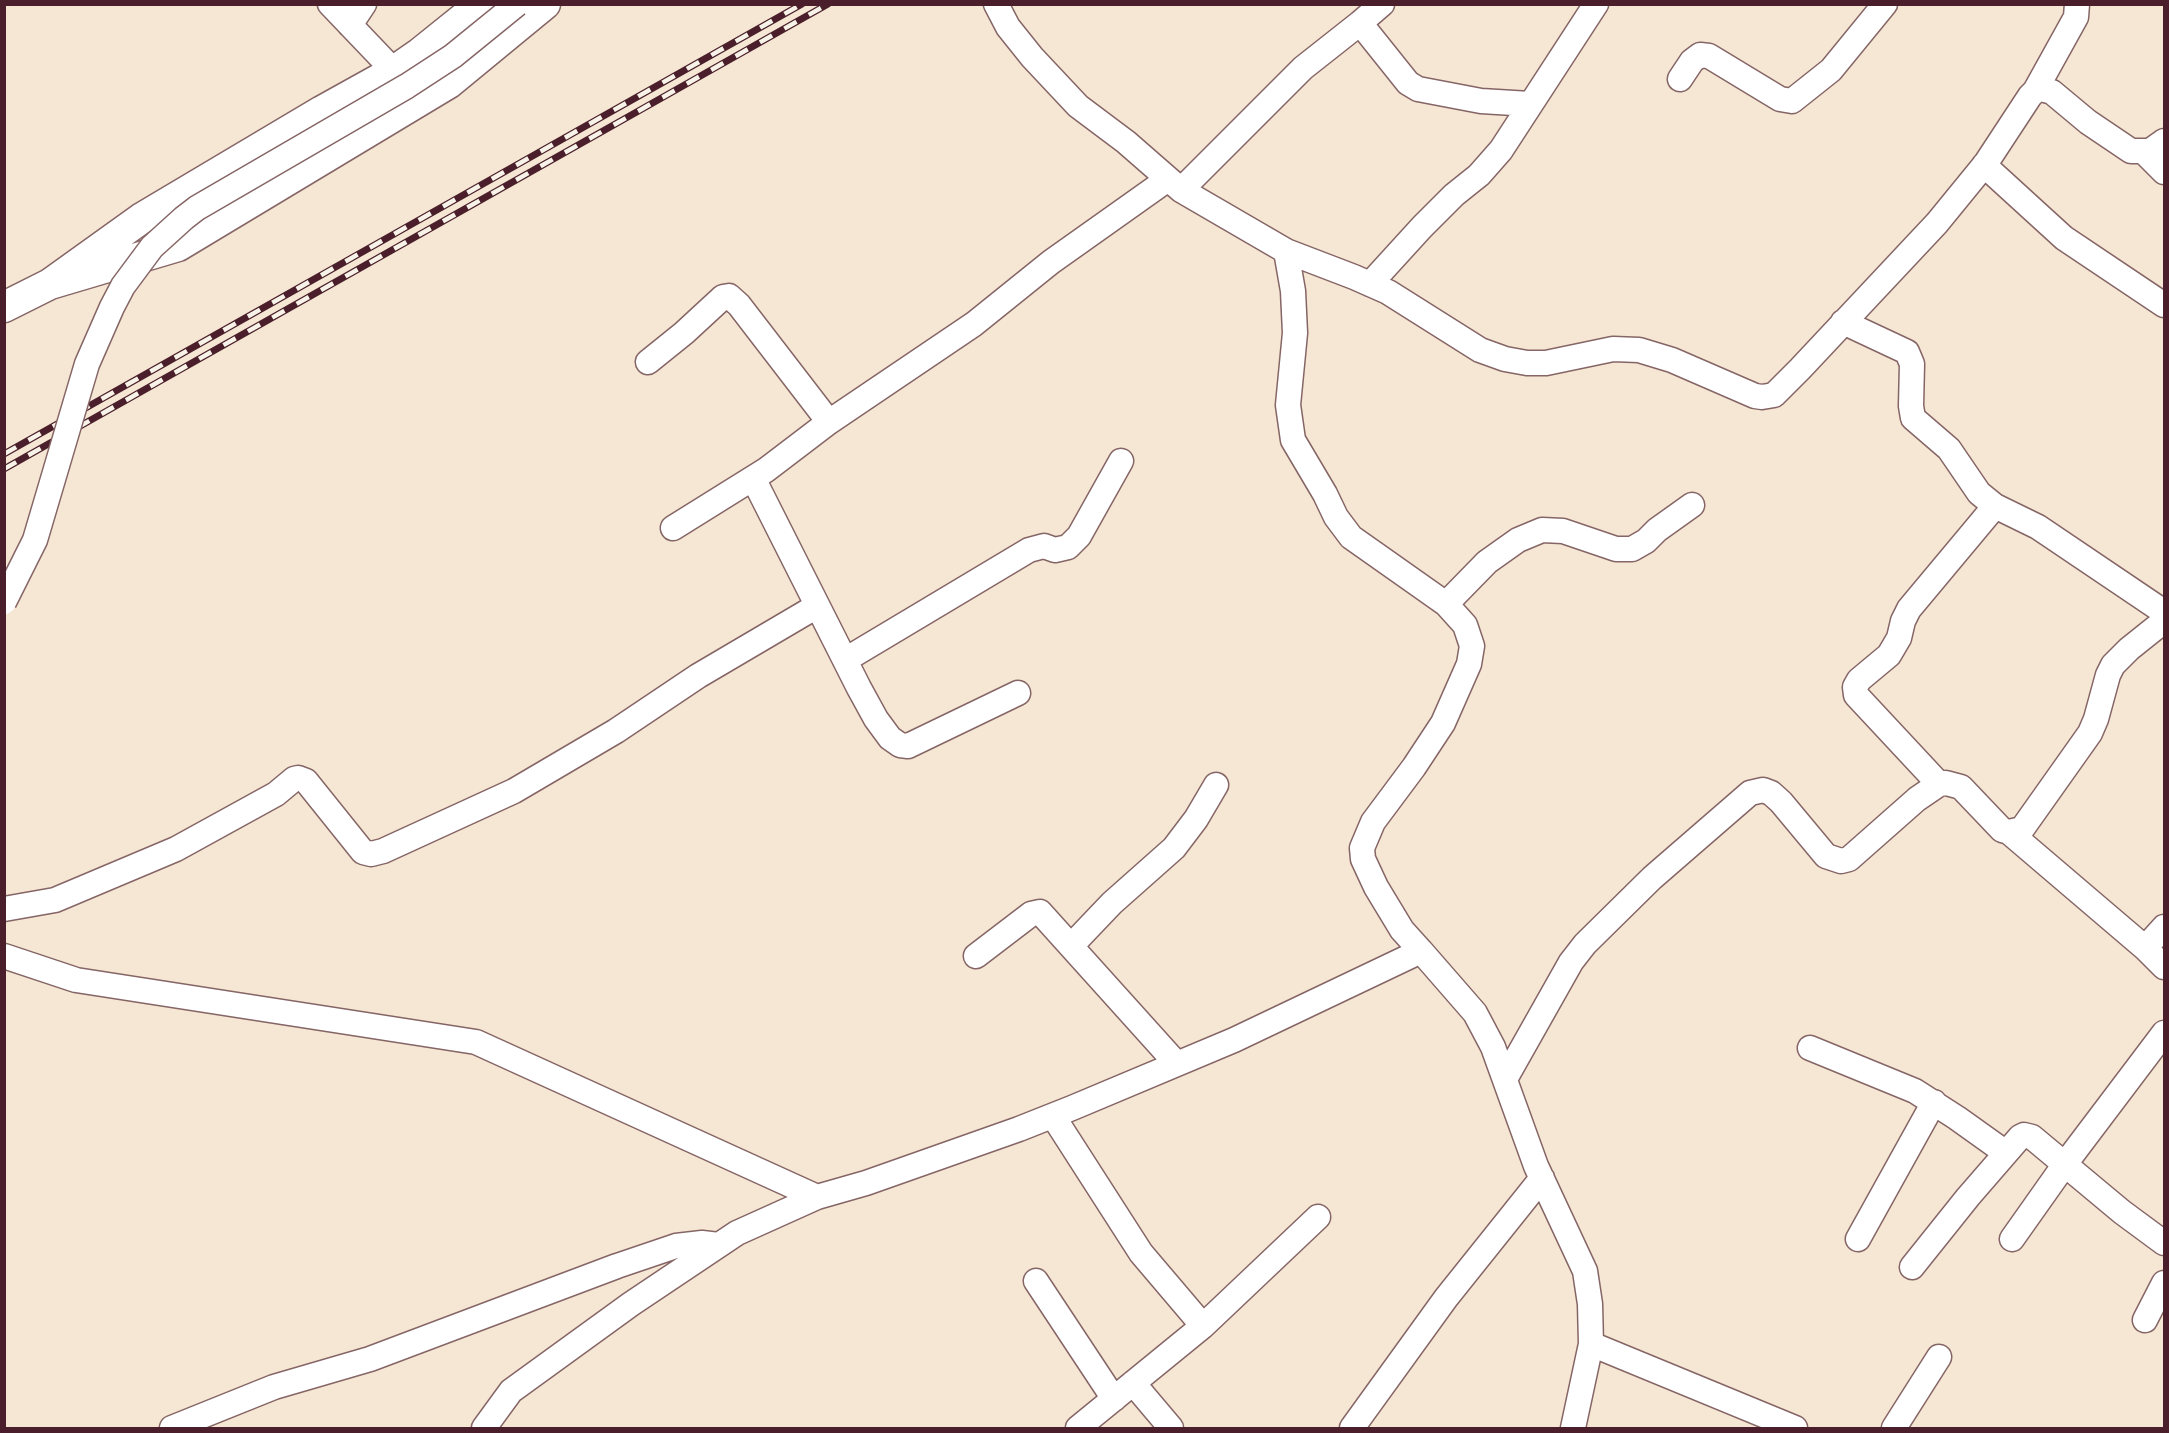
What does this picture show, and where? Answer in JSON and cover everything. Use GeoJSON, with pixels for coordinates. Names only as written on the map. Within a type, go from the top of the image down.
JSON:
{"type":"FeatureCollection","features":[{"type":"Feature","properties":{"kind":"main road"},"geometry":{"type":"LineString","coordinates":[[4,307],[50,284],[142,218],[394,71],[447,33],[482,4]]}},
{"type":"Feature","properties":{"kind":"main road"},"geometry":{"type":"LineString","coordinates":[[50,284],[178,246],[449,83],[544,4]]}},
{"type":"Feature","properties":{"kind":"street"},"geometry":{"type":"LineString","coordinates":[[330,4],[394,71]]}},
{"type":"Feature","properties":{"kind":"street"},"geometry":{"type":"LineString","coordinates":[[350,25],[364,4]]}},
{"type":"Feature","properties":{"kind":"street"},"geometry":{"type":"LineString","coordinates":[[4,602],[36,540],[87,364],[123,286],[152,247],[197,208],[407,86],[453,56],[517,4]]}},
{"type":"Feature","properties":{"kind":"street"},"geometry":{"type":"LineString","coordinates":[[996,4],[1008,27],[1032,57],[1078,106],[1174,184],[1286,250],[1388,292],[1480,350],[1504,359],[1527,363],[1546,363],[1613,349],[1640,350],[1672,360],[1762,398],[1774,395],[1944,216],[1984,165],[2035,91],[2076,17],[2077,4]]}},
{"type":"Feature","properties":{"kind":"street"},"geometry":{"type":"LineString","coordinates":[[673,528],[753,478],[830,422],[974,324],[1051,262],[1174,184],[1304,68],[1382,4]]}},
{"type":"Feature","properties":{"kind":"street"},"geometry":{"type":"LineString","coordinates":[[1370,284],[1422,227],[1454,195],[1479,175],[1501,150],[1596,4]]}},
{"type":"Feature","properties":{"kind":"street"},"geometry":{"type":"LineString","coordinates":[[1680,79],[1692,61],[1700,55],[1709,56],[1779,99],[1792,101],[1831,70],[1886,4]]}},
{"type":"Feature","properties":{"kind":"street"},"geometry":{"type":"LineString","coordinates":[[1360,23],[1408,83],[1418,89],[1481,101],[1530,104]]}},
{"type":"Feature","properties":{"kind":"street"},"geometry":{"type":"LineString","coordinates":[[2035,91],[2041,89],[2052,92],[2125,149],[2131,151],[2154,146],[2164,172]]}},
{"type":"Feature","properties":{"kind":"street"},"geometry":{"type":"LineString","coordinates":[[1984,165],[2064,238],[2164,305]]}},
{"type":"Feature","properties":{"kind":"street"},"geometry":{"type":"LineString","coordinates":[[1286,250],[1293,291],[1295,333],[1288,405],[1293,440],[1336,517],[1351,537],[1446,604],[1465,625],[1472,646],[1469,664],[1443,723],[1373,822],[1362,848],[1363,859],[1376,887],[1402,930],[1475,1013],[1493,1047],[1542,1178],[1585,1272],[1590,1304],[1591,1344],[1573,1428]]}},
{"type":"Feature","properties":{"kind":"street"},"geometry":{"type":"LineString","coordinates":[[648,362],[723,297],[729,296],[739,305],[830,422]]}},
{"type":"Feature","properties":{"kind":"street"},"geometry":{"type":"LineString","coordinates":[[1843,322],[1907,352],[1912,364],[1913,418],[1949,448],[1979,493],[1995,506],[2038,527],[2164,612]]}},
{"type":"Feature","properties":{"kind":"street"},"geometry":{"type":"LineString","coordinates":[[845,660],[1029,550],[1044,546],[1056,550],[1068,547],[1079,536],[1121,461]]}},
{"type":"Feature","properties":{"kind":"street"},"geometry":{"type":"LineString","coordinates":[[753,478],[876,719],[890,738],[908,747],[1018,693]]}},
{"type":"Feature","properties":{"kind":"street"},"geometry":{"type":"LineString","coordinates":[[1446,604],[1487,562],[1518,540],[1542,530],[1563,531],[1616,549],[1632,549],[1646,541],[1657,530],[1692,505]]}},
{"type":"Feature","properties":{"kind":"street"},"geometry":{"type":"LineString","coordinates":[[1939,784],[1856,695],[1855,687],[1859,680],[1889,655],[1899,638],[1903,621],[1913,603],[1995,506]]}},
{"type":"Feature","properties":{"kind":"street"},"geometry":{"type":"LineString","coordinates":[[4,909],[55,900],[176,849],[276,794],[298,778],[306,781],[363,852],[371,854],[382,851],[514,790],[616,731],[698,676],[817,606]]}},
{"type":"Feature","properties":{"kind":"street"},"geometry":{"type":"LineString","coordinates":[[2009,832],[2022,829],[2026,825],[2037,806],[2090,733],[2108,675],[2114,666],[2129,649],[2164,621]]}},
{"type":"Feature","properties":{"kind":"street"},"geometry":{"type":"LineString","coordinates":[[1505,1079],[1571,962],[1585,944],[1652,879],[1750,793],[1763,790],[1771,793],[1781,802],[1826,856],[1841,861],[1849,859],[1917,799],[1939,784],[1946,783],[1961,787],[2002,830],[2009,832],[2145,948],[2164,967]]}},
{"type":"Feature","properties":{"kind":"street"},"geometry":{"type":"LineString","coordinates":[[1071,946],[1112,903],[1174,848],[1196,819],[1216,785]]}},
{"type":"Feature","properties":{"kind":"street"},"geometry":{"type":"LineString","coordinates":[[976,956],[1035,912],[1040,912],[1176,1063]]}},
{"type":"Feature","properties":{"kind":"street"},"geometry":{"type":"LineString","coordinates":[[2145,948],[2164,927]]}},
{"type":"Feature","properties":{"kind":"street"},"geometry":{"type":"LineString","coordinates":[[484,1428],[511,1391],[631,1304],[737,1233],[817,1197],[866,1183],[1053,1116],[1234,1040],[1421,951]]}},
{"type":"Feature","properties":{"kind":"street"},"geometry":{"type":"LineString","coordinates":[[4,956],[76,980],[476,1042],[817,1197]]}},
{"type":"Feature","properties":{"kind":"street"},"geometry":{"type":"LineString","coordinates":[[2012,1239],[2065,1164],[2164,1033]]}},
{"type":"Feature","properties":{"kind":"street"},"geometry":{"type":"LineString","coordinates":[[1810,1048],[1915,1091],[2006,1153]]}},
{"type":"Feature","properties":{"kind":"street"},"geometry":{"type":"LineString","coordinates":[[1858,1239],[1934,1102]]}},
{"type":"Feature","properties":{"kind":"street"},"geometry":{"type":"LineString","coordinates":[[1053,1116],[1141,1253],[1203,1326]]}},
{"type":"Feature","properties":{"kind":"street"},"geometry":{"type":"LineString","coordinates":[[1912,1267],[2020,1137],[2028,1136],[2164,1243]]}},
{"type":"Feature","properties":{"kind":"street"},"geometry":{"type":"LineString","coordinates":[[1352,1428],[1446,1298],[1542,1178]]}},
{"type":"Feature","properties":{"kind":"street"},"geometry":{"type":"LineString","coordinates":[[1078,1428],[1203,1326],[1318,1218]]}},
{"type":"Feature","properties":{"kind":"street"},"geometry":{"type":"LineString","coordinates":[[172,1428],[274,1388],[370,1359],[676,1246],[719,1245]]}},
{"type":"Feature","properties":{"kind":"street"},"geometry":{"type":"LineString","coordinates":[[1036,1281],[1114,1399]]}},
{"type":"Feature","properties":{"kind":"street"},"geometry":{"type":"LineString","coordinates":[[2145,1320],[2164,1282]]}},
{"type":"Feature","properties":{"kind":"street"},"geometry":{"type":"LineString","coordinates":[[1591,1344],[1795,1428]]}},
{"type":"Feature","properties":{"kind":"street"},"geometry":{"type":"LineString","coordinates":[[1894,1428],[1939,1357]]}},
{"type":"Feature","properties":{"kind":"street"},"geometry":{"type":"LineString","coordinates":[[1133,1383],[1171,1428]]}},
{"type":"Feature","properties":{"kind":"railway"},"geometry":{"type":"LineString","coordinates":[[4,454],[802,4]]}},
{"type":"Feature","properties":{"kind":"railway"},"geometry":{"type":"LineString","coordinates":[[4,469],[828,4]]}}]}
